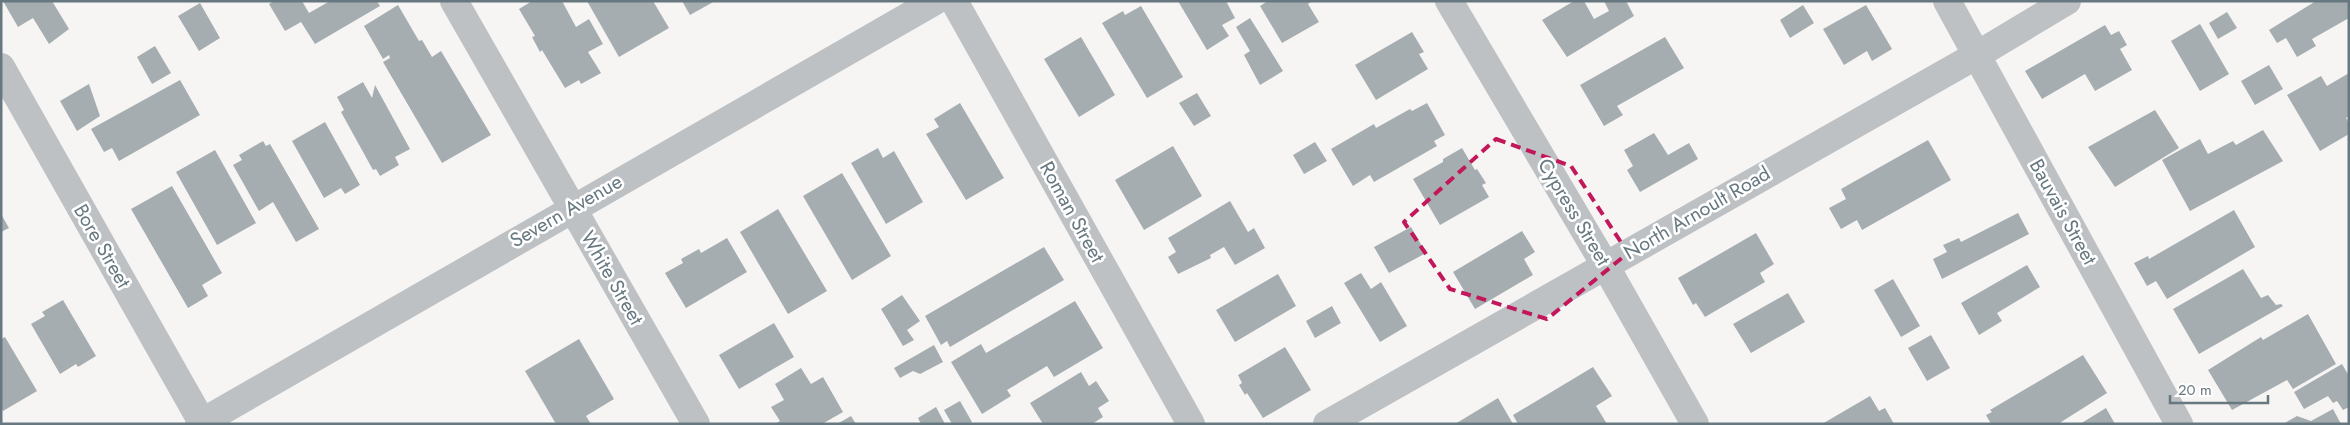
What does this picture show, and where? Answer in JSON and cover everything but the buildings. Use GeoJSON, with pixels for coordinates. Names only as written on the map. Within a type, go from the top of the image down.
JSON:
{"type":"FeatureCollection","features":[{"type":"Feature","properties":{"kind":"street","name":"White Street"},"geometry":{"type":"LineString","coordinates":[[454,1],[696,424]]}},
{"type":"Feature","properties":{"kind":"street","name":"Severn Avenue"},"geometry":{"type":"LineString","coordinates":[[201,423],[935,1]]}},
{"type":"Feature","properties":{"kind":"street","name":"Roman Street"},"geometry":{"type":"LineString","coordinates":[[954,1],[1191,424]]}},
{"type":"Feature","properties":{"kind":"street","name":"Cypress Street"},"geometry":{"type":"LineString","coordinates":[[1449,1],[1605,265],[1695,424]]}},
{"type":"Feature","properties":{"kind":"street","name":"Bauvais Street"},"geometry":{"type":"LineString","coordinates":[[1947,1],[2179,424]]}},
{"type":"Feature","properties":{"kind":"street","name":"North Arnoult Road"},"geometry":{"type":"LineString","coordinates":[[1327,424],[1977,55],[2068,1]]}},
{"type":"Feature","properties":{"kind":"street","name":"Bore Street"},"geometry":{"type":"LineString","coordinates":[[1,67],[201,423]]}},
{"type":"Feature","properties":{"kind":"highlighted area"},"geometry":{"type":"Polygon","coordinates":[[[1496,139],[1571,166],[1628,253],[1547,319],[1450,289],[1404,222],[1496,139]]]}}]}
